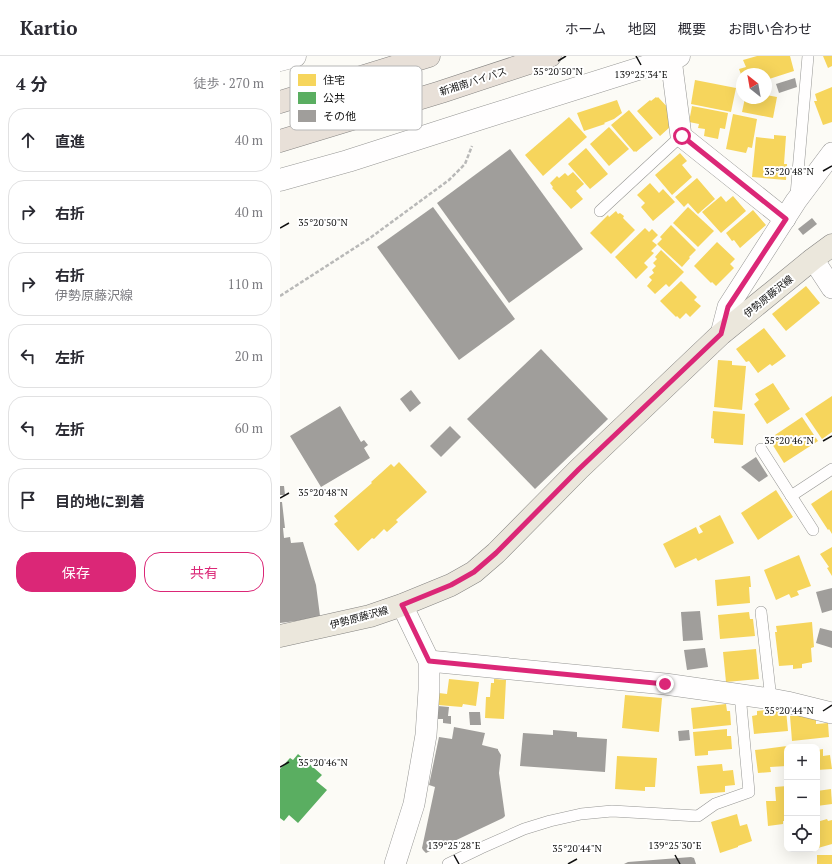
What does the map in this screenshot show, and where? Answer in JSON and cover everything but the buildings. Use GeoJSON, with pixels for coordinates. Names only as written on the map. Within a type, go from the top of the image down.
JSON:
{"type":"FeatureCollection","features":[{"type":"Feature","properties":{"kind":"highway"},"geometry":{"type":"LineString","coordinates":[[397,66],[429,56]]}},
{"type":"Feature","properties":{"kind":"highway","name":"新湘南バイパス"},"geometry":{"type":"LineString","coordinates":[[422,98],[550,56]]}},
{"type":"Feature","properties":{"kind":"highway"},"geometry":{"type":"LineString","coordinates":[[280,102],[290,99]]}},
{"type":"Feature","properties":{"kind":"highway","name":"新湘南バイパス"},"geometry":{"type":"LineString","coordinates":[[280,141],[316,130]]}},
{"type":"Feature","properties":{"kind":"main road","name":"伊勢原藤沢線"},"geometry":{"type":"LineString","coordinates":[[280,636],[370,616],[451,585],[474,572],[496,553],[579,469],[721,334],[832,245]]}},
{"type":"Feature","properties":{"kind":"street"},"geometry":{"type":"LineString","coordinates":[[280,60],[295,56]]}},
{"type":"Feature","properties":{"kind":"street"},"geometry":{"type":"LineString","coordinates":[[280,180],[348,161],[479,118],[675,57],[682,136],[791,210]]}},
{"type":"Feature","properties":{"kind":"street"},"geometry":{"type":"LineString","coordinates":[[721,334],[728,307],[791,210],[832,153]]}},
{"type":"Feature","properties":{"kind":"street"},"geometry":{"type":"LineString","coordinates":[[813,260],[832,288]]}},
{"type":"Feature","properties":{"kind":"street"},"geometry":{"type":"LineString","coordinates":[[395,864],[414,804],[426,735],[429,690],[429,661],[402,605]]}},
{"type":"Feature","properties":{"kind":"street"},"geometry":{"type":"LineString","coordinates":[[429,661],[665,684],[770,699],[832,713]]}},
{"type":"Feature","properties":{"kind":"lane"},"geometry":{"type":"LineString","coordinates":[[791,210],[808,56]]}},
{"type":"Feature","properties":{"kind":"lane"},"geometry":{"type":"LineString","coordinates":[[600,211],[682,136]]}},
{"type":"Feature","properties":{"kind":"lane"},"geometry":{"type":"LineString","coordinates":[[761,449],[813,530]]}},
{"type":"Feature","properties":{"kind":"lane"},"geometry":{"type":"LineString","coordinates":[[791,496],[832,469]]}},
{"type":"Feature","properties":{"kind":"lane"},"geometry":{"type":"LineString","coordinates":[[762,612],[770,699]]}},
{"type":"Feature","properties":{"kind":"lane"},"geometry":{"type":"LineString","coordinates":[[448,864],[524,830],[550,821],[581,814],[612,811],[698,816],[715,804],[749,792],[740,694]]}},
{"type":"Feature","properties":{"kind":"path"},"geometry":{"type":"LineString","coordinates":[[280,296],[370,238],[449,180],[465,164],[471,150],[479,118]]}},
{"type":"Feature","properties":{"kind":"route"},"geometry":{"type":"LineString","coordinates":[[665,684],[528,672],[429,661],[402,605],[451,585],[474,572],[496,553],[579,469],[721,334],[728,307],[786,219],[682,136]]}}]}
